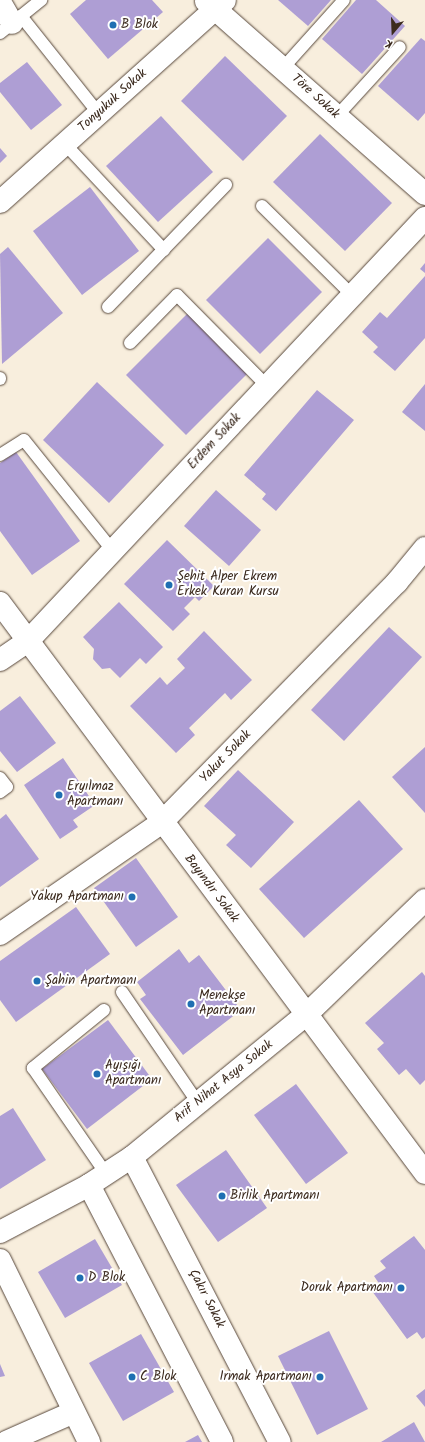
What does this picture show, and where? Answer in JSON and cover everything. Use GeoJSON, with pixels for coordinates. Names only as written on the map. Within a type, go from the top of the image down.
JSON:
{"type":"FeatureCollection","features":[{"type":"Feature","properties":{"kind":"street"},"geometry":{"type":"LineString","coordinates":[[0,2],[11,24]]}},
{"type":"Feature","properties":{"kind":"street","name":"Töre Sokak"},"geometry":{"type":"LineString","coordinates":[[216,3],[283,68],[425,194]]}},
{"type":"Feature","properties":{"kind":"street","name":"Tonyukuk Sokak"},"geometry":{"type":"LineString","coordinates":[[0,202],[99,114],[216,3]]}},
{"type":"Feature","properties":{"kind":"street","name":"Erdem Sokak"},"geometry":{"type":"LineString","coordinates":[[0,660],[28,641],[425,218]]}},
{"type":"Feature","properties":{"kind":"street","name":"Yakut Sokak"},"geometry":{"type":"LineString","coordinates":[[0,934],[161,823],[397,582],[425,548]]}},
{"type":"Feature","properties":{"kind":"street","name":"Bayındır Sokak"},"geometry":{"type":"LineString","coordinates":[[0,603],[161,823],[423,1166]]}},
{"type":"Feature","properties":{"kind":"street","name":"Arif Nihat Asya Sokak"},"geometry":{"type":"LineString","coordinates":[[0,1232],[97,1179],[132,1157],[307,1014],[425,900]]}},
{"type":"Feature","properties":{"kind":"street","name":"Çakır Sokak"},"geometry":{"type":"LineString","coordinates":[[132,1157],[280,1442]]}},
{"type":"Feature","properties":{"kind":"street"},"geometry":{"type":"LineString","coordinates":[[97,1179],[222,1442]]}},
{"type":"Feature","properties":{"kind":"street"},"geometry":{"type":"LineString","coordinates":[[0,1260],[89,1442]]}},
{"type":"Feature","properties":{"kind":"street"},"geometry":{"type":"LineString","coordinates":[[6,1442],[74,1412]]}},
{"type":"Feature","properties":{"kind":"lane"},"geometry":{"type":"LineString","coordinates":[[40,0],[11,24],[99,114]]}},
{"type":"Feature","properties":{"kind":"lane"},"geometry":{"type":"LineString","coordinates":[[283,68],[344,0]]}},
{"type":"Feature","properties":{"kind":"lane"},"geometry":{"type":"LineString","coordinates":[[337,116],[400,47]]}},
{"type":"Feature","properties":{"kind":"lane"},"geometry":{"type":"LineString","coordinates":[[65,144],[164,250]]}},
{"type":"Feature","properties":{"kind":"lane"},"geometry":{"type":"LineString","coordinates":[[108,306],[226,185]]}},
{"type":"Feature","properties":{"kind":"lane"},"geometry":{"type":"LineString","coordinates":[[262,206],[352,295]]}},
{"type":"Feature","properties":{"kind":"lane"},"geometry":{"type":"LineString","coordinates":[[130,343],[177,295],[267,386]]}},
{"type":"Feature","properties":{"kind":"lane"},"geometry":{"type":"LineString","coordinates":[[0,455],[24,440],[113,551]]}},
{"type":"Feature","properties":{"kind":"lane"},"geometry":{"type":"LineString","coordinates":[[0,778],[6,787],[0,792]]}},
{"type":"Feature","properties":{"kind":"lane"},"geometry":{"type":"LineString","coordinates":[[122,992],[198,1103]]}},
{"type":"Feature","properties":{"kind":"lane"},"geometry":{"type":"LineString","coordinates":[[97,1179],[34,1068],[104,1010]]}},
{"type":"Feature","properties":{"kind":"building","name":"B Blok"},"geometry":{"type":"Polygon","coordinates":[[[86,0],[152,0],[163,12],[108,59],[70,14],[86,0]]]}},
{"type":"Feature","properties":{"kind":"building"},"geometry":{"type":"Polygon","coordinates":[[[278,0],[331,0],[308,26],[278,0]]]}},
{"type":"Feature","properties":{"kind":"building"},"geometry":{"type":"Polygon","coordinates":[[[356,0],[376,0],[405,26],[362,74],[322,39],[356,0]]]}},
{"type":"Feature","properties":{"kind":"building"},"geometry":{"type":"Polygon","coordinates":[[[421,38],[425,41],[425,113],[418,121],[378,86],[421,38]]]}},
{"type":"Feature","properties":{"kind":"building"},"geometry":{"type":"Polygon","coordinates":[[[225,56],[287,116],[243,161],[181,101],[225,56]]]}},
{"type":"Feature","properties":{"kind":"building"},"geometry":{"type":"Polygon","coordinates":[[[27,62],[62,105],[31,130],[0,92],[0,83],[27,62]]]}},
{"type":"Feature","properties":{"kind":"building"},"geometry":{"type":"Polygon","coordinates":[[[161,116],[213,172],[158,222],[106,166],[161,116]]]}},
{"type":"Feature","properties":{"kind":"building"},"geometry":{"type":"Polygon","coordinates":[[[320,134],[392,203],[345,251],[273,182],[320,134]]]}},
{"type":"Feature","properties":{"kind":"building"},"geometry":{"type":"Polygon","coordinates":[[[0,148],[7,156],[0,163],[0,148]]]}},
{"type":"Feature","properties":{"kind":"building"},"geometry":{"type":"Polygon","coordinates":[[[90,187],[139,251],[82,295],[33,231],[90,187]]]}},
{"type":"Feature","properties":{"kind":"building"},"geometry":{"type":"Polygon","coordinates":[[[268,238],[322,292],[260,354],[206,300],[268,238]]]}},
{"type":"Feature","properties":{"kind":"building"},"geometry":{"type":"Polygon","coordinates":[[[8,247],[63,313],[2,364],[0,254],[8,247]]]}},
{"type":"Feature","properties":{"kind":"building"},"geometry":{"type":"Polygon","coordinates":[[[425,263],[425,273],[420,269],[425,263]]]}},
{"type":"Feature","properties":{"kind":"building"},"geometry":{"type":"Polygon","coordinates":[[[425,276],[425,338],[395,371],[373,352],[378,347],[362,332],[380,312],[387,318],[425,276]]]}},
{"type":"Feature","properties":{"kind":"building"},"geometry":{"type":"Polygon","coordinates":[[[188,313],[248,373],[186,435],[126,375],[188,313]]]}},
{"type":"Feature","properties":{"kind":"building"},"geometry":{"type":"Polygon","coordinates":[[[97,382],[164,445],[109,503],[43,440],[97,382]]]}},
{"type":"Feature","properties":{"kind":"building"},"geometry":{"type":"Polygon","coordinates":[[[425,384],[425,431],[402,412],[425,384]]]}},
{"type":"Feature","properties":{"kind":"building"},"geometry":{"type":"Polygon","coordinates":[[[317,390],[354,420],[276,511],[262,499],[266,494],[244,475],[317,390]]]}},
{"type":"Feature","properties":{"kind":"building"},"geometry":{"type":"Polygon","coordinates":[[[16,452],[80,541],[32,575],[0,531],[0,463],[16,452]]]}},
{"type":"Feature","properties":{"kind":"building"},"geometry":{"type":"Polygon","coordinates":[[[216,490],[261,530],[229,566],[184,526],[216,490]]]}},
{"type":"Feature","properties":{"kind":"building","name":"Şehit Alper Ekrem Erkek Kuran Kursu"},"geometry":{"type":"Polygon","coordinates":[[[167,540],[214,586],[199,601],[195,597],[184,608],[190,614],[173,631],[124,584],[167,540]]]}},
{"type":"Feature","properties":{"kind":"building"},"geometry":{"type":"Polygon","coordinates":[[[119,602],[163,647],[146,664],[140,658],[120,678],[110,668],[102,669],[93,659],[94,649],[83,637],[119,602]]]}},
{"type":"Feature","properties":{"kind":"building"},"geometry":{"type":"Polygon","coordinates":[[[389,627],[422,657],[344,741],[311,710],[389,627]]]}},
{"type":"Feature","properties":{"kind":"building"},"geometry":{"type":"Polygon","coordinates":[[[204,631],[252,680],[231,700],[225,693],[189,728],[195,735],[176,753],[130,706],[160,677],[167,685],[185,668],[177,659],[204,631]]]}},
{"type":"Feature","properties":{"kind":"building"},"geometry":{"type":"Polygon","coordinates":[[[20,696],[56,743],[17,772],[0,751],[0,711],[20,696]]]}},
{"type":"Feature","properties":{"kind":"building"},"geometry":{"type":"Polygon","coordinates":[[[425,747],[425,813],[392,777],[425,747]]]}},
{"type":"Feature","properties":{"kind":"building","name":"Eryılmaz Apartmanı"},"geometry":{"type":"Polygon","coordinates":[[[63,758],[95,805],[73,820],[78,827],[60,839],[24,785],[63,758]]]}},
{"type":"Feature","properties":{"kind":"building"},"geometry":{"type":"Polygon","coordinates":[[[238,770],[294,822],[251,868],[226,845],[236,835],[204,806],[238,770]]]}},
{"type":"Feature","properties":{"kind":"building"},"geometry":{"type":"Polygon","coordinates":[[[359,800],[403,849],[304,938],[259,889],[359,800]]]}},
{"type":"Feature","properties":{"kind":"building"},"geometry":{"type":"Polygon","coordinates":[[[6,814],[39,859],[0,887],[0,819],[6,814]]]}},
{"type":"Feature","properties":{"kind":"building","name":"Yakup Apartmanı"},"geometry":{"type":"Polygon","coordinates":[[[136,858],[178,917],[136,947],[94,888],[136,858]]]}},
{"type":"Feature","properties":{"kind":"building","name":"Şahin Apartmanı"},"geometry":{"type":"Polygon","coordinates":[[[76,907],[110,954],[16,1022],[0,1000],[0,961],[76,907]]]}},
{"type":"Feature","properties":{"kind":"building","name":"Menekşe Apartmanı"},"geometry":{"type":"Polygon","coordinates":[[[179,949],[189,963],[199,955],[241,1010],[183,1055],[140,999],[146,995],[137,982],[179,949]]]}},
{"type":"Feature","properties":{"kind":"building"},"geometry":{"type":"Polygon","coordinates":[[[422,972],[425,976],[425,1080],[420,1085],[406,1069],[399,1075],[377,1049],[384,1043],[365,1023],[422,972]]]}},
{"type":"Feature","properties":{"kind":"building","name":"Ayışığı Apartmanı"},"geometry":{"type":"Polygon","coordinates":[[[108,1020],[152,1079],[87,1129],[42,1069],[108,1020]]]}},
{"type":"Feature","properties":{"kind":"building"},"geometry":{"type":"Polygon","coordinates":[[[296,1084],[348,1153],[306,1184],[254,1115],[296,1084]]]}},
{"type":"Feature","properties":{"kind":"building"},"geometry":{"type":"Polygon","coordinates":[[[13,1108],[46,1160],[0,1189],[0,1116],[13,1108]]]}},
{"type":"Feature","properties":{"kind":"building","name":"Birlik Apartmanı"},"geometry":{"type":"Polygon","coordinates":[[[226,1150],[267,1208],[218,1242],[176,1185],[226,1150]]]}},
{"type":"Feature","properties":{"kind":"building","name":"Doruk Apartmanı"},"geometry":{"type":"Polygon","coordinates":[[[414,1236],[425,1250],[425,1337],[422,1339],[417,1332],[407,1339],[372,1291],[380,1285],[374,1276],[386,1268],[380,1261],[414,1236]]]}},
{"type":"Feature","properties":{"kind":"building","name":"D Blok"},"geometry":{"type":"Polygon","coordinates":[[[95,1239],[122,1285],[65,1318],[38,1272],[95,1239]]]}},
{"type":"Feature","properties":{"kind":"building","name":"Irmak Apartmanı"},"geometry":{"type":"Polygon","coordinates":[[[329,1331],[368,1409],[317,1435],[278,1356],[329,1331]]]}},
{"type":"Feature","properties":{"kind":"building","name":"C Blok"},"geometry":{"type":"Polygon","coordinates":[[[141,1334],[174,1392],[123,1421],[89,1363],[141,1334]]]}},
{"type":"Feature","properties":{"kind":"building"},"geometry":{"type":"Polygon","coordinates":[[[0,1364],[5,1376],[0,1377],[0,1364]]]}},
{"type":"Feature","properties":{"kind":"building"},"geometry":{"type":"Polygon","coordinates":[[[425,1389],[425,1407],[416,1396],[425,1389]]]}},
{"type":"Feature","properties":{"kind":"building"},"geometry":{"type":"Polygon","coordinates":[[[414,1422],[425,1442],[381,1442],[414,1422]]]}},
{"type":"Feature","properties":{"kind":"building"},"geometry":{"type":"Polygon","coordinates":[[[198,1435],[202,1442],[185,1442],[198,1435]]]}},
{"type":"Feature","properties":{"kind":"place","name":"B Blok"},"geometry":{"type":"Point","coordinates":[113,25]}},
{"type":"Feature","properties":{"kind":"place","name":"Şehit Alper Ekrem Erkek Kuran Kursu"},"geometry":{"type":"Point","coordinates":[169,585]}},
{"type":"Feature","properties":{"kind":"place","name":"Eryılmaz Apartmanı"},"geometry":{"type":"Point","coordinates":[59,795]}},
{"type":"Feature","properties":{"kind":"place","name":"Yakup Apartmanı"},"geometry":{"type":"Point","coordinates":[132,897]}},
{"type":"Feature","properties":{"kind":"place","name":"Şahin Apartmanı"},"geometry":{"type":"Point","coordinates":[37,981]}},
{"type":"Feature","properties":{"kind":"place","name":"Menekşe Apartmanı"},"geometry":{"type":"Point","coordinates":[191,1004]}},
{"type":"Feature","properties":{"kind":"place","name":"Ayışığı Apartmanı"},"geometry":{"type":"Point","coordinates":[97,1074]}},
{"type":"Feature","properties":{"kind":"place","name":"Birlik Apartmanı"},"geometry":{"type":"Point","coordinates":[222,1196]}},
{"type":"Feature","properties":{"kind":"place","name":"D Blok"},"geometry":{"type":"Point","coordinates":[80,1278]}},
{"type":"Feature","properties":{"kind":"place","name":"Doruk Apartmanı"},"geometry":{"type":"Point","coordinates":[401,1288]}},
{"type":"Feature","properties":{"kind":"place","name":"C Blok"},"geometry":{"type":"Point","coordinates":[132,1377]}},
{"type":"Feature","properties":{"kind":"place","name":"Irmak Apartmanı"},"geometry":{"type":"Point","coordinates":[320,1377]}}]}
